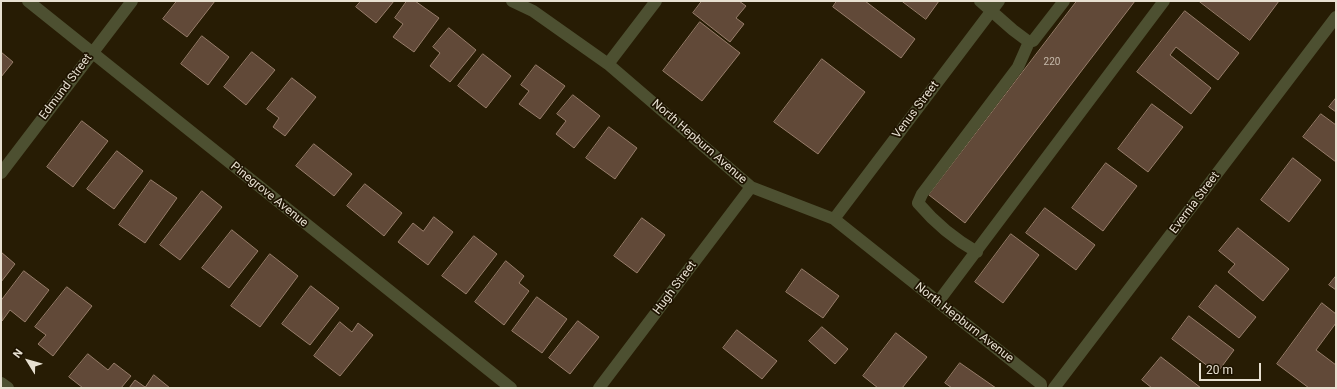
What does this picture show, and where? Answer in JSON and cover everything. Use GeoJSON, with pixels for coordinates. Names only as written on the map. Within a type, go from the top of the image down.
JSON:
{"type":"FeatureCollection","features":[{"type":"Feature","properties":{"kind":"street","name":"Pinegrove Avenue"},"geometry":{"type":"LineString","coordinates":[[28,1],[511,388]]}},
{"type":"Feature","properties":{"kind":"street","name":"Edmund Street"},"geometry":{"type":"LineString","coordinates":[[1,173],[132,1]]}},
{"type":"Feature","properties":{"kind":"street","name":"North Hepburn Avenue"},"geometry":{"type":"LineString","coordinates":[[512,1],[533,11],[608,64],[751,187],[834,219],[1041,384],[1041,388]]}},
{"type":"Feature","properties":{"kind":"street"},"geometry":{"type":"LineString","coordinates":[[608,64],[656,1]]}},
{"type":"Feature","properties":{"kind":"street"},"geometry":{"type":"LineString","coordinates":[[980,1],[996,6],[1013,30],[1029,42]]}},
{"type":"Feature","properties":{"kind":"street"},"geometry":{"type":"LineString","coordinates":[[977,252],[962,243],[933,220],[918,203],[922,194],[1018,67],[1029,42],[1033,41],[1064,1]]}},
{"type":"Feature","properties":{"kind":"street"},"geometry":{"type":"LineString","coordinates":[[938,302],[1164,1]]}},
{"type":"Feature","properties":{"kind":"street","name":"Venus Street"},"geometry":{"type":"LineString","coordinates":[[834,219],[996,6]]}},
{"type":"Feature","properties":{"kind":"street","name":"Evernia Street"},"geometry":{"type":"LineString","coordinates":[[1054,388],[1336,17]]}},
{"type":"Feature","properties":{"kind":"street","name":"Hugh Street"},"geometry":{"type":"LineString","coordinates":[[599,388],[751,187]]}},
{"type":"Feature","properties":{"kind":"street"},"geometry":{"type":"LineString","coordinates":[[1,383],[8,388]]}},
{"type":"Feature","properties":{"kind":"building"},"geometry":{"type":"Polygon","coordinates":[[[177,1],[215,1],[187,37],[163,19],[177,1]]]}},
{"type":"Feature","properties":{"kind":"building"},"geometry":{"type":"Polygon","coordinates":[[[361,1],[394,1],[376,23],[356,7],[361,1]]]}},
{"type":"Feature","properties":{"kind":"building"},"geometry":{"type":"Polygon","coordinates":[[[407,1],[415,1],[439,18],[414,52],[393,37],[403,24],[395,18],[407,1]]]}},
{"type":"Feature","properties":{"kind":"building"},"geometry":{"type":"Polygon","coordinates":[[[702,1],[739,1],[746,6],[736,18],[744,24],[730,42],[693,13],[702,1]]]}},
{"type":"Feature","properties":{"kind":"building"},"geometry":{"type":"Polygon","coordinates":[[[837,1],[865,1],[915,39],[901,58],[833,7],[837,1]]]}},
{"type":"Feature","properties":{"kind":"building"},"geometry":{"type":"Polygon","coordinates":[[[902,1],[939,1],[926,19],[902,1]]]}},
{"type":"Feature","properties":{"kind":"building"},"geometry":{"type":"Polygon","coordinates":[[[1077,1],[1135,1],[965,223],[929,195],[1077,1]]]}},
{"type":"Feature","properties":{"kind":"building"},"geometry":{"type":"Polygon","coordinates":[[[1199,1],[1279,1],[1250,40],[1199,1]]]}},
{"type":"Feature","properties":{"kind":"building"},"geometry":{"type":"Polygon","coordinates":[[[1185,11],[1239,53],[1218,80],[1176,47],[1170,55],[1211,88],[1191,114],[1137,72],[1185,11]]]}},
{"type":"Feature","properties":{"kind":"building"},"geometry":{"type":"Polygon","coordinates":[[[700,22],[740,53],[702,101],[663,71],[700,22]]]}},
{"type":"Feature","properties":{"kind":"building"},"geometry":{"type":"Polygon","coordinates":[[[449,28],[476,50],[450,82],[430,66],[440,53],[433,47],[449,28]]]}},
{"type":"Feature","properties":{"kind":"building"},"geometry":{"type":"Polygon","coordinates":[[[202,36],[229,57],[208,85],[181,64],[202,36]]]}},
{"type":"Feature","properties":{"kind":"building"},"geometry":{"type":"Polygon","coordinates":[[[1,52],[13,62],[1,77],[1,52]]]}},
{"type":"Feature","properties":{"kind":"building"},"geometry":{"type":"Polygon","coordinates":[[[252,52],[275,70],[246,105],[224,87],[252,52]]]}},
{"type":"Feature","properties":{"kind":"building"},"geometry":{"type":"Polygon","coordinates":[[[483,54],[511,76],[486,108],[458,86],[483,54]]]}},
{"type":"Feature","properties":{"kind":"building"},"geometry":{"type":"Polygon","coordinates":[[[822,59],[865,92],[818,154],[774,122],[822,59]]]}},
{"type":"Feature","properties":{"kind":"building"},"geometry":{"type":"Polygon","coordinates":[[[536,65],[565,86],[540,119],[519,104],[529,91],[521,85],[536,65]]]}},
{"type":"Feature","properties":{"kind":"building"},"geometry":{"type":"Polygon","coordinates":[[[292,78],[316,97],[285,136],[273,127],[279,118],[267,109],[292,78]]]}},
{"type":"Feature","properties":{"kind":"building"},"geometry":{"type":"Polygon","coordinates":[[[573,95],[600,116],[574,148],[556,134],[566,121],[557,114],[573,95]]]}},
{"type":"Feature","properties":{"kind":"building"},"geometry":{"type":"Polygon","coordinates":[[[1336,98],[1336,112],[1329,107],[1336,98]]]}},
{"type":"Feature","properties":{"kind":"building"},"geometry":{"type":"Polygon","coordinates":[[[1152,104],[1183,127],[1148,172],[1118,149],[1152,104]]]}},
{"type":"Feature","properties":{"kind":"building"},"geometry":{"type":"Polygon","coordinates":[[[1321,114],[1336,125],[1336,162],[1303,137],[1321,114]]]}},
{"type":"Feature","properties":{"kind":"building"},"geometry":{"type":"Polygon","coordinates":[[[82,121],[108,141],[73,187],[47,167],[82,121]]]}},
{"type":"Feature","properties":{"kind":"building"},"geometry":{"type":"Polygon","coordinates":[[[609,127],[637,148],[615,179],[586,158],[609,127]]]}},
{"type":"Feature","properties":{"kind":"building"},"geometry":{"type":"Polygon","coordinates":[[[314,144],[352,174],[334,196],[296,166],[314,144]]]}},
{"type":"Feature","properties":{"kind":"building"},"geometry":{"type":"Polygon","coordinates":[[[117,151],[143,171],[114,209],[87,189],[117,151]]]}},
{"type":"Feature","properties":{"kind":"building"},"geometry":{"type":"Polygon","coordinates":[[[1293,158],[1321,180],[1289,222],[1261,200],[1293,158]]]}},
{"type":"Feature","properties":{"kind":"building"},"geometry":{"type":"Polygon","coordinates":[[[1106,163],[1137,186],[1103,231],[1072,208],[1106,163]]]}},
{"type":"Feature","properties":{"kind":"building"},"geometry":{"type":"Polygon","coordinates":[[[151,180],[177,198],[145,243],[119,225],[151,180]]]}},
{"type":"Feature","properties":{"kind":"building"},"geometry":{"type":"Polygon","coordinates":[[[365,184],[402,213],[384,236],[347,206],[365,184]]]}},
{"type":"Feature","properties":{"kind":"building"},"geometry":{"type":"Polygon","coordinates":[[[202,191],[222,207],[180,260],[160,245],[202,191]]]}},
{"type":"Feature","properties":{"kind":"building"},"geometry":{"type":"Polygon","coordinates":[[[1045,208],[1095,245],[1076,270],[1026,233],[1045,208]]]}},
{"type":"Feature","properties":{"kind":"building"},"geometry":{"type":"Polygon","coordinates":[[[434,217],[453,232],[428,265],[398,242],[413,223],[423,231],[434,217]]]}},
{"type":"Feature","properties":{"kind":"building"},"geometry":{"type":"Polygon","coordinates":[[[642,218],[665,235],[637,273],[614,256],[642,218]]]}},
{"type":"Feature","properties":{"kind":"building"},"geometry":{"type":"Polygon","coordinates":[[[1238,228],[1289,269],[1263,301],[1228,272],[1235,264],[1219,251],[1238,228]]]}},
{"type":"Feature","properties":{"kind":"building"},"geometry":{"type":"Polygon","coordinates":[[[232,230],[258,251],[229,288],[202,268],[232,230]]]}},
{"type":"Feature","properties":{"kind":"building"},"geometry":{"type":"Polygon","coordinates":[[[1011,234],[1039,255],[1003,303],[975,282],[1011,234]]]}},
{"type":"Feature","properties":{"kind":"building"},"geometry":{"type":"Polygon","coordinates":[[[474,236],[497,254],[466,294],[442,276],[474,236]]]}},
{"type":"Feature","properties":{"kind":"building"},"geometry":{"type":"Polygon","coordinates":[[[1,252],[15,264],[1,282],[1,252]]]}},
{"type":"Feature","properties":{"kind":"building"},"geometry":{"type":"Polygon","coordinates":[[[270,254],[298,276],[260,327],[231,306],[270,254]]]}},
{"type":"Feature","properties":{"kind":"building"},"geometry":{"type":"Polygon","coordinates":[[[506,261],[524,276],[519,283],[529,291],[504,325],[475,302],[506,261]]]}},
{"type":"Feature","properties":{"kind":"building"},"geometry":{"type":"Polygon","coordinates":[[[802,269],[839,296],[823,318],[786,292],[802,269]]]}},
{"type":"Feature","properties":{"kind":"building"},"geometry":{"type":"Polygon","coordinates":[[[24,271],[49,290],[25,322],[10,310],[2,321],[1,301],[24,271]]]}},
{"type":"Feature","properties":{"kind":"building"},"geometry":{"type":"Polygon","coordinates":[[[1336,276],[1336,290],[1329,285],[1336,276]]]}},
{"type":"Feature","properties":{"kind":"building"},"geometry":{"type":"Polygon","coordinates":[[[1216,285],[1256,317],[1239,338],[1199,307],[1216,285]]]}},
{"type":"Feature","properties":{"kind":"building"},"geometry":{"type":"Polygon","coordinates":[[[311,286],[339,308],[310,345],[282,324],[311,286]]]}},
{"type":"Feature","properties":{"kind":"building"},"geometry":{"type":"Polygon","coordinates":[[[67,287],[92,306],[53,356],[38,344],[46,335],[35,327],[67,287]]]}},
{"type":"Feature","properties":{"kind":"building"},"geometry":{"type":"Polygon","coordinates":[[[537,297],[567,319],[542,353],[512,331],[537,297]]]}},
{"type":"Feature","properties":{"kind":"building"},"geometry":{"type":"Polygon","coordinates":[[[1322,303],[1336,314],[1336,323],[1316,350],[1336,365],[1336,388],[1309,388],[1277,364],[1322,303]]]}},
{"type":"Feature","properties":{"kind":"building"},"geometry":{"type":"Polygon","coordinates":[[[1189,316],[1234,350],[1217,373],[1172,339],[1189,316]]]}},
{"type":"Feature","properties":{"kind":"building"},"geometry":{"type":"Polygon","coordinates":[[[578,321],[599,337],[570,374],[549,358],[578,321]]]}},
{"type":"Feature","properties":{"kind":"building"},"geometry":{"type":"Polygon","coordinates":[[[340,322],[352,332],[358,323],[373,335],[340,376],[314,356],[340,322]]]}},
{"type":"Feature","properties":{"kind":"building"},"geometry":{"type":"Polygon","coordinates":[[[822,327],[848,349],[835,364],[809,341],[822,327]]]}},
{"type":"Feature","properties":{"kind":"building"},"geometry":{"type":"Polygon","coordinates":[[[737,330],[777,361],[762,379],[723,348],[737,330]]]}},
{"type":"Feature","properties":{"kind":"building"},"geometry":{"type":"Polygon","coordinates":[[[896,333],[927,357],[902,388],[878,388],[863,376],[896,333]]]}},
{"type":"Feature","properties":{"kind":"building"},"geometry":{"type":"Polygon","coordinates":[[[88,354],[108,370],[114,363],[131,376],[121,388],[83,388],[69,377],[88,354]]]}},
{"type":"Feature","properties":{"kind":"building"},"geometry":{"type":"Polygon","coordinates":[[[1161,357],[1201,388],[1152,388],[1142,380],[1161,357]]]}},
{"type":"Feature","properties":{"kind":"building"},"geometry":{"type":"Polygon","coordinates":[[[960,363],[996,388],[952,388],[945,383],[960,363]]]}},
{"type":"Feature","properties":{"kind":"building"},"geometry":{"type":"Polygon","coordinates":[[[154,375],[170,388],[129,388],[135,380],[145,387],[154,375]]]}}]}
